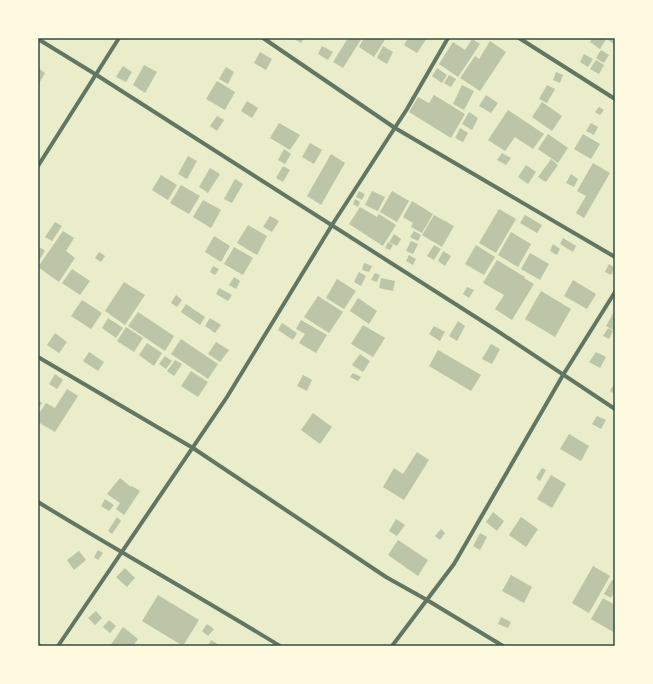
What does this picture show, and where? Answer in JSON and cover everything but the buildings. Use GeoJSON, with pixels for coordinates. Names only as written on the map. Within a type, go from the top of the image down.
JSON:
{"type":"FeatureCollection","features":[{"type":"Feature","properties":{"kind":"street"},"geometry":{"type":"LineString","coordinates":[[38,166],[119,38]]}},
{"type":"Feature","properties":{"kind":"street"},"geometry":{"type":"LineString","coordinates":[[263,38],[395,128],[615,257]]}},
{"type":"Feature","properties":{"kind":"street"},"geometry":{"type":"LineString","coordinates":[[58,646],[226,397],[332,225],[395,128],[448,38]]}},
{"type":"Feature","properties":{"kind":"street"},"geometry":{"type":"LineString","coordinates":[[519,38],[615,99]]}},
{"type":"Feature","properties":{"kind":"street"},"geometry":{"type":"LineString","coordinates":[[38,39],[96,74],[496,330],[615,409]]}},
{"type":"Feature","properties":{"kind":"street"},"geometry":{"type":"LineString","coordinates":[[392,646],[454,564],[563,375],[615,292]]}},
{"type":"Feature","properties":{"kind":"street"},"geometry":{"type":"LineString","coordinates":[[38,357],[193,448],[386,577],[502,646]]}},
{"type":"Feature","properties":{"kind":"street"},"geometry":{"type":"LineString","coordinates":[[38,502],[280,646]]}}]}
